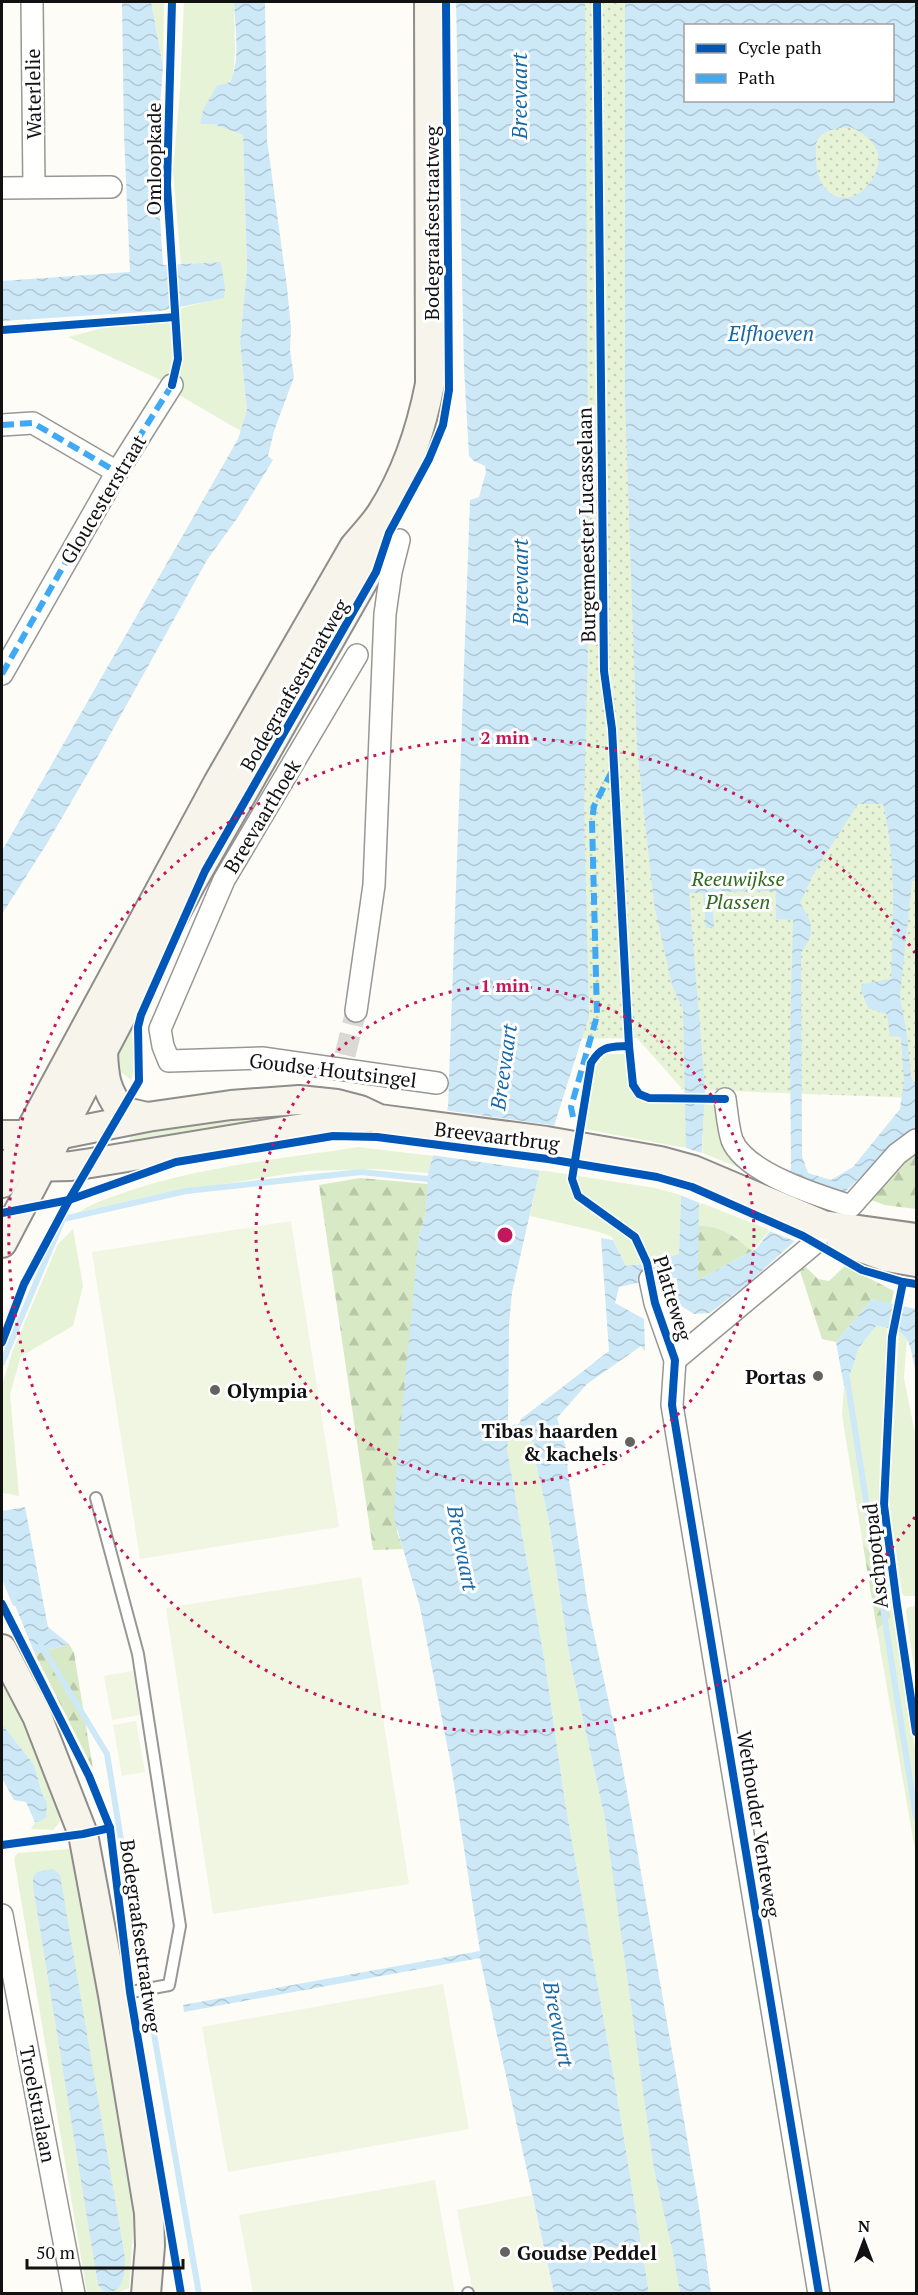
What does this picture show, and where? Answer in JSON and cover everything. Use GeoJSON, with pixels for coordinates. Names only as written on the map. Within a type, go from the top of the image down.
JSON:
{"type":"FeatureCollection","features":[{"type":"Feature","properties":{"kind":"main road","name":"Bodegraafsestraatweg"},"geometry":{"type":"LineString","coordinates":[[2,1243],[17,1210],[42,1168],[57,1135],[190,885],[319,632],[354,547],[380,515],[410,457],[423,421],[430,384],[429,2]]}},
{"type":"Feature","properties":{"kind":"main road","name":"Bodegraafsestraatweg"},"geometry":{"type":"LineString","coordinates":[[5,1171],[14,1135],[207,804],[319,632]]}},
{"type":"Feature","properties":{"kind":"main road"},"geometry":{"type":"LineString","coordinates":[[103,1052],[104,1073],[109,1094],[121,1111],[147,1117]]}},
{"type":"Feature","properties":{"kind":"main road","name":"Goudse Houtsingel"},"geometry":{"type":"LineString","coordinates":[[14,1135],[57,1135],[147,1117],[231,1105],[299,1100],[337,1104],[360,1110],[375,1118]]}},
{"type":"Feature","properties":{"kind":"main road"},"geometry":{"type":"LineString","coordinates":[[5,1171],[91,1163],[375,1118]]}},
{"type":"Feature","properties":{"kind":"main road","name":"Breevaartbrug"},"geometry":{"type":"LineString","coordinates":[[375,1118],[546,1141],[660,1161],[693,1170],[820,1224]]}},
{"type":"Feature","properties":{"kind":"main road"},"geometry":{"type":"LineString","coordinates":[[820,1224],[916,1238]]}},
{"type":"Feature","properties":{"kind":"main road"},"geometry":{"type":"LineString","coordinates":[[820,1224],[837,1238],[887,1257],[916,1262]]}},
{"type":"Feature","properties":{"kind":"main road","name":"Bodegraafsestraatweg"},"geometry":{"type":"LineString","coordinates":[[2,1649],[37,1716],[76,1814],[90,1865],[149,2213],[150,2246],[146,2294]]}},
{"type":"Feature","properties":{"kind":"street","name":"Waterlelie"},"geometry":{"type":"LineString","coordinates":[[32,2],[34,187]]}},
{"type":"Feature","properties":{"kind":"street"},"geometry":{"type":"LineString","coordinates":[[2,188],[111,187]]}},
{"type":"Feature","properties":{"kind":"street","name":"Gloucesterstraat"},"geometry":{"type":"LineString","coordinates":[[4,664],[117,472],[172,385]]}},
{"type":"Feature","properties":{"kind":"street"},"geometry":{"type":"LineString","coordinates":[[2,425],[33,423],[117,472]]}},
{"type":"Feature","properties":{"kind":"street"},"geometry":{"type":"LineString","coordinates":[[356,1011],[361,991],[374,885],[385,614],[391,572],[399,540]]}},
{"type":"Feature","properties":{"kind":"street"},"geometry":{"type":"LineString","coordinates":[[319,632],[357,655],[382,665]]}},
{"type":"Feature","properties":{"kind":"street","name":"Breevaarthoek"},"geometry":{"type":"LineString","coordinates":[[179,982],[224,880],[357,655]]}},
{"type":"Feature","properties":{"kind":"street","name":"Goudse Houtsingel"},"geometry":{"type":"LineString","coordinates":[[179,982],[160,1029],[169,1061],[262,1058],[344,1062],[436,1083]]}},
{"type":"Feature","properties":{"kind":"street"},"geometry":{"type":"LineString","coordinates":[[725,1099],[732,1141],[741,1155],[759,1168],[779,1178],[851,1206],[897,1154],[916,1140]]}},
{"type":"Feature","properties":{"kind":"street"},"geometry":{"type":"LineString","coordinates":[[675,1360],[815,1243],[820,1224]]}},
{"type":"Feature","properties":{"kind":"street","name":"Platteweg"},"geometry":{"type":"LineString","coordinates":[[650,1279],[655,1303],[675,1360]]}},
{"type":"Feature","properties":{"kind":"street","name":"Wethouder Venteweg"},"geometry":{"type":"LineString","coordinates":[[675,1360],[672,1405],[819,2294]]}},
{"type":"Feature","properties":{"kind":"street","name":"Troelstralaan"},"geometry":{"type":"LineString","coordinates":[[2,1915],[74,2294]]}},
{"type":"Feature","properties":{"kind":"lane","name":"Bodegraafsestraatweg"},"geometry":{"type":"LineString","coordinates":[[96,1498],[138,1654],[180,1926],[169,1985],[113,1995]]}},
{"type":"Feature","properties":{"kind":"green space"},"geometry":{"type":"Polygon","coordinates":[[[151,2],[164,2],[163,67],[151,2]]]}},
{"type":"Feature","properties":{"kind":"green space"},"geometry":{"type":"Polygon","coordinates":[[[184,2],[234,2],[233,76],[200,123],[213,124],[243,135],[247,268],[240,342],[247,410],[241,431],[179,395],[182,390],[68,337],[224,297],[221,262],[181,264],[173,171],[184,2]]]}},
{"type":"Feature","properties":{"kind":"green space","name":"Elfhoeven"},"geometry":{"type":"Polygon","coordinates":[[[557,2],[916,2],[916,1098],[705,1090],[685,1092],[637,1038],[553,1039],[557,2]]]}},
{"type":"Feature","properties":{"kind":"green space"},"geometry":{"type":"Polygon","coordinates":[[[136,1014],[132,1034],[135,1066],[131,1080],[121,1072],[114,1075],[111,1066],[136,1014]]]}},
{"type":"Feature","properties":{"kind":"green space"},"geometry":{"type":"Polygon","coordinates":[[[605,1054],[626,1054],[630,1085],[633,1094],[638,1099],[686,1103],[686,1148],[583,1129],[595,1068],[605,1054]]]}},
{"type":"Feature","properties":{"kind":"green space"},"geometry":{"type":"Polygon","coordinates":[[[704,1104],[716,1105],[743,1169],[702,1153],[704,1104]]]}},
{"type":"Feature","properties":{"kind":"green space"},"geometry":{"type":"Polygon","coordinates":[[[262,1114],[359,1114],[127,1144],[132,1135],[262,1114]]]}},
{"type":"Feature","properties":{"kind":"green space"},"geometry":{"type":"Polygon","coordinates":[[[916,1145],[916,1209],[885,1205],[871,1200],[893,1168],[916,1145]]]}},
{"type":"Feature","properties":{"kind":"green space"},"geometry":{"type":"Polygon","coordinates":[[[358,1147],[434,1156],[428,1173],[374,1169],[307,1171],[159,1194],[79,1212],[110,1198],[185,1175],[358,1147]]]}},
{"type":"Feature","properties":{"kind":"green space"},"geometry":{"type":"Polygon","coordinates":[[[540,1170],[655,1188],[681,1195],[679,1254],[652,1262],[626,1266],[612,1237],[596,1231],[530,1216],[540,1170]]]}},
{"type":"Feature","properties":{"kind":"green space"},"geometry":{"type":"Polygon","coordinates":[[[360,1178],[428,1184],[426,1212],[419,1236],[397,1532],[403,1549],[373,1550],[319,1185],[360,1178]]]}},
{"type":"Feature","properties":{"kind":"green space"},"geometry":{"type":"Polygon","coordinates":[[[699,1202],[770,1230],[752,1251],[727,1233],[714,1228],[698,1226],[699,1202]]]}},
{"type":"Feature","properties":{"kind":"green space","name":"Olympia"},"geometry":{"type":"Polygon","coordinates":[[[291,1221],[339,1527],[140,1559],[92,1252],[291,1221]]]}},
{"type":"Feature","properties":{"kind":"green space"},"geometry":{"type":"Polygon","coordinates":[[[698,1226],[721,1230],[752,1251],[698,1280],[698,1226]]]}},
{"type":"Feature","properties":{"kind":"green space"},"geometry":{"type":"Polygon","coordinates":[[[73,1229],[83,1286],[73,1326],[21,1356],[10,1394],[19,1496],[3,1493],[2,1385],[13,1350],[58,1244],[73,1229]]]}},
{"type":"Feature","properties":{"kind":"green space"},"geometry":{"type":"Polygon","coordinates":[[[805,1266],[818,1279],[829,1281],[845,1266],[894,1291],[891,1304],[872,1299],[836,1342],[822,1339],[800,1271],[805,1266]]]}},
{"type":"Feature","properties":{"kind":"green space"},"geometry":{"type":"Polygon","coordinates":[[[876,1326],[887,1327],[879,1513],[916,1756],[916,1856],[877,1630],[891,1617],[879,1584],[880,1558],[863,1545],[842,1415],[844,1386],[858,1349],[876,1326]]]}},
{"type":"Feature","properties":{"kind":"green space"},"geometry":{"type":"Polygon","coordinates":[[[899,1332],[907,1338],[904,1378],[916,1439],[916,1596],[904,1596],[902,1593],[889,1502],[899,1332]]]}},
{"type":"Feature","properties":{"kind":"green space"},"geometry":{"type":"Polygon","coordinates":[[[519,1435],[523,1439],[534,1442],[570,1660],[605,1819],[680,2293],[649,2293],[615,2083],[565,1802],[545,1663],[507,1449],[509,1436],[519,1435]]]}},
{"type":"Feature","properties":{"kind":"green space"},"geometry":{"type":"Polygon","coordinates":[[[863,1545],[880,1558],[879,1584],[891,1617],[877,1630],[863,1545]]]}},
{"type":"Feature","properties":{"kind":"green space"},"geometry":{"type":"Polygon","coordinates":[[[361,1577],[409,1884],[213,1914],[166,1608],[361,1577]]]}},
{"type":"Feature","properties":{"kind":"green space"},"geometry":{"type":"Polygon","coordinates":[[[916,1605],[916,1683],[906,1612],[907,1608],[916,1605]]]}},
{"type":"Feature","properties":{"kind":"green space"},"geometry":{"type":"Polygon","coordinates":[[[69,1644],[74,1653],[93,1769],[35,1654],[69,1644]]]}},
{"type":"Feature","properties":{"kind":"green space"},"geometry":{"type":"Polygon","coordinates":[[[133,1671],[140,1715],[112,1720],[104,1676],[133,1671]]]}},
{"type":"Feature","properties":{"kind":"green space"},"geometry":{"type":"Polygon","coordinates":[[[2,1683],[30,1733],[45,1766],[60,1822],[53,1830],[31,1829],[35,1822],[39,1822],[47,1802],[34,1765],[2,1724],[2,1683]]]}},
{"type":"Feature","properties":{"kind":"green space"},"geometry":{"type":"Polygon","coordinates":[[[136,1721],[145,1772],[122,1776],[113,1725],[136,1721]]]}},
{"type":"Feature","properties":{"kind":"green space"},"geometry":{"type":"Polygon","coordinates":[[[70,1849],[91,1924],[134,2194],[129,2288],[117,2293],[87,2293],[14,1858],[18,1853],[70,1849]],[[83,2188],[98,2285],[104,2292],[83,2188]]]}},
{"type":"Feature","properties":{"kind":"green space"},"geometry":{"type":"Polygon","coordinates":[[[443,1984],[469,2129],[228,2172],[202,2027],[443,1984]]]}},
{"type":"Feature","properties":{"kind":"green space"},"geometry":{"type":"Polygon","coordinates":[[[435,2180],[455,2293],[253,2293],[239,2215],[435,2180]]]}},
{"type":"Feature","properties":{"kind":"green space","name":"Goudse Peddel"},"geometry":{"type":"Polygon","coordinates":[[[532,2195],[554,2293],[473,2293],[457,2210],[532,2195]]]}},
{"type":"Feature","properties":{"kind":"water"},"geometry":{"type":"Polygon","coordinates":[[[122,2],[151,2],[163,67],[156,156],[163,265],[221,262],[225,288],[224,298],[160,311],[2,321],[2,281],[130,272],[124,135],[122,2]]]}},
{"type":"Feature","properties":{"kind":"water"},"geometry":{"type":"Polygon","coordinates":[[[234,2],[265,2],[267,140],[287,287],[291,328],[290,350],[294,377],[274,431],[268,456],[273,460],[238,517],[207,560],[102,749],[46,845],[2,914],[2,851],[238,439],[247,410],[240,342],[247,268],[243,135],[213,124],[200,124],[203,110],[217,86],[230,82],[233,73],[237,43],[234,2]]]}},
{"type":"Feature","properties":{"kind":"water","name":"Breevaart"},"geometry":{"type":"Polygon","coordinates":[[[456,2],[585,2],[589,607],[584,807],[589,1016],[540,1170],[512,1292],[509,1326],[508,1426],[519,1424],[521,1419],[609,1351],[601,1238],[613,1240],[626,1266],[643,1264],[646,1281],[619,1287],[615,1303],[644,1319],[645,1351],[641,1346],[587,1384],[557,1418],[566,1448],[588,1606],[622,1763],[698,2201],[711,2293],[680,2293],[654,2169],[605,1819],[570,1660],[534,1442],[523,1439],[519,1435],[509,1436],[507,1449],[545,1663],[565,1802],[615,2083],[649,2293],[554,2293],[480,1958],[184,2012],[183,2005],[480,1951],[451,1765],[420,1607],[394,1518],[397,1462],[419,1236],[426,1212],[428,1173],[448,1107],[470,500],[479,497],[486,472],[485,466],[469,456],[464,367],[456,2]]]}},
{"type":"Feature","properties":{"kind":"water","name":"Elfhoeven"},"geometry":{"type":"Polygon","coordinates":[[[625,2],[916,2],[916,881],[912,881],[900,996],[911,1077],[916,1086],[916,1129],[892,1146],[796,1240],[710,1313],[694,1314],[678,1304],[677,1278],[655,1277],[652,1262],[679,1254],[681,1195],[686,1148],[683,1009],[672,985],[654,904],[637,747],[625,397],[625,2]],[[850,127],[823,134],[817,141],[816,147],[817,172],[821,182],[835,196],[843,198],[853,197],[862,191],[871,181],[878,163],[876,148],[872,142],[850,127]],[[858,804],[815,871],[800,903],[808,916],[811,928],[809,940],[801,953],[802,1156],[808,1173],[831,1180],[853,1167],[900,1109],[904,1080],[901,1037],[890,1036],[887,1014],[868,1008],[861,990],[862,984],[891,979],[893,913],[892,869],[883,804],[858,804]],[[776,891],[712,892],[714,927],[706,928],[703,893],[689,893],[705,1090],[699,1202],[698,1280],[756,1249],[781,1217],[791,1167],[790,1043],[793,920],[776,919],[776,891]]]}},
{"type":"Feature","properties":{"kind":"water"},"geometry":{"type":"Polygon","coordinates":[[[872,1299],[916,1309],[916,1373],[910,1346],[903,1334],[876,1326],[858,1349],[844,1386],[836,1342],[872,1299]]]}},
{"type":"Feature","properties":{"kind":"water"},"geometry":{"type":"Polygon","coordinates":[[[25,1507],[48,1627],[69,1644],[35,1654],[8,1588],[2,1563],[2,1511],[25,1507]]]}},
{"type":"Feature","properties":{"kind":"water"},"geometry":{"type":"Polygon","coordinates":[[[2,1724],[34,1765],[47,1802],[46,1817],[39,1822],[35,1822],[26,1802],[14,1800],[2,1778],[2,1724]]]}},
{"type":"Feature","properties":{"kind":"water"},"geometry":{"type":"Polygon","coordinates":[[[53,1869],[60,1875],[125,2258],[122,2282],[116,2290],[111,2292],[104,2292],[98,2285],[33,1886],[33,1877],[37,1872],[53,1869]]]}},
{"type":"Feature","properties":{"kind":"pier"},"geometry":{"type":"Polygon","coordinates":[[[444,1110],[557,1126],[543,1171],[431,1155],[444,1110]]]}},
{"type":"Feature","properties":{"kind":"pier"},"geometry":{"type":"Polygon","coordinates":[[[683,1147],[705,1154],[702,1204],[678,1194],[683,1147]]]}},
{"type":"Feature","properties":{"kind":"pier"},"geometry":{"type":"Polygon","coordinates":[[[784,1188],[830,1209],[797,1242],[767,1230],[778,1216],[784,1188]]]}},
{"type":"Feature","properties":{"kind":"waterway"},"geometry":{"type":"LineString","coordinates":[[2,1363],[63,1219],[186,1191],[361,1172],[428,1179]]}},
{"type":"Feature","properties":{"kind":"waterway"},"geometry":{"type":"LineString","coordinates":[[846,1373],[916,1818]]}},
{"type":"Feature","properties":{"kind":"waterway"},"geometry":{"type":"LineString","coordinates":[[2,1571],[15,1603]]}},
{"type":"Feature","properties":{"kind":"waterway"},"geometry":{"type":"LineString","coordinates":[[41,1645],[107,1754],[143,1974]]}},
{"type":"Feature","properties":{"kind":"waterway"},"geometry":{"type":"LineString","coordinates":[[149,2005],[199,2294]]}},
{"type":"Feature","properties":{"kind":"tunnel"},"geometry":{"type":"LineString","coordinates":[[345,1055],[356,1011]]}},
{"type":"Feature","properties":{"kind":"marked path"},"geometry":{"type":"LineString","coordinates":[[2,674],[117,472],[172,385]]}},
{"type":"Feature","properties":{"kind":"marked path"},"geometry":{"type":"LineString","coordinates":[[2,425],[33,423],[117,472]]}},
{"type":"Feature","properties":{"kind":"marked path"},"geometry":{"type":"LineString","coordinates":[[573,1117],[571,1107],[597,1016],[592,820],[594,806],[612,771]]}},
{"type":"Feature","properties":{"kind":"cycle path","name":"Omloopkade"},"geometry":{"type":"LineString","coordinates":[[172,2],[167,185],[178,359],[172,385]]}},
{"type":"Feature","properties":{"kind":"cycle path"},"geometry":{"type":"LineString","coordinates":[[2,1342],[24,1284],[69,1200],[139,1081],[138,1027],[141,1015],[205,871],[376,572],[389,533],[429,459],[443,425],[449,390],[446,2]]}},
{"type":"Feature","properties":{"kind":"cycle path","name":"Burgemeester Lucasselaan"},"geometry":{"type":"LineString","coordinates":[[597,2],[604,671],[612,729],[633,1085],[639,1094],[649,1098],[725,1099]]}},
{"type":"Feature","properties":{"kind":"cycle path"},"geometry":{"type":"LineString","coordinates":[[2,330],[175,317]]}},
{"type":"Feature","properties":{"kind":"cycle path"},"geometry":{"type":"LineString","coordinates":[[629,1046],[603,1050],[591,1063],[572,1179],[578,1196],[635,1237],[647,1263],[655,1303],[675,1360],[672,1405],[819,2294]]}},
{"type":"Feature","properties":{"kind":"cycle path"},"geometry":{"type":"LineString","coordinates":[[2,1213],[69,1200],[176,1162],[333,1136],[377,1137],[548,1159],[657,1177],[692,1187],[803,1236],[862,1270],[916,1284]]}},
{"type":"Feature","properties":{"kind":"cycle path","name":"Aschpotpad"},"geometry":{"type":"LineString","coordinates":[[903,1282],[892,1337],[884,1505],[916,1732]]}},
{"type":"Feature","properties":{"kind":"cycle path"},"geometry":{"type":"LineString","coordinates":[[2,1604],[89,1776],[110,1828],[130,1992],[181,2294]]}},
{"type":"Feature","properties":{"kind":"cycle path"},"geometry":{"type":"LineString","coordinates":[[2,1845],[110,1828]]}},
{"type":"Feature","properties":{"kind":"place","name":"Portas"},"geometry":{"type":"Point","coordinates":[818,1376]}},
{"type":"Feature","properties":{"kind":"place","name":"Olympia"},"geometry":{"type":"Point","coordinates":[215,1390]}},
{"type":"Feature","properties":{"kind":"place","name":"Tibas haarden & kachels"},"geometry":{"type":"Point","coordinates":[630,1442]}},
{"type":"Feature","properties":{"kind":"place","name":"Goudse Peddel"},"geometry":{"type":"Point","coordinates":[505,2252]}},
{"type":"Feature","properties":{"kind":"park label","name":"Reeuwijkse Plassen"},"geometry":{"type":"Point","coordinates":[738,890]}}]}
